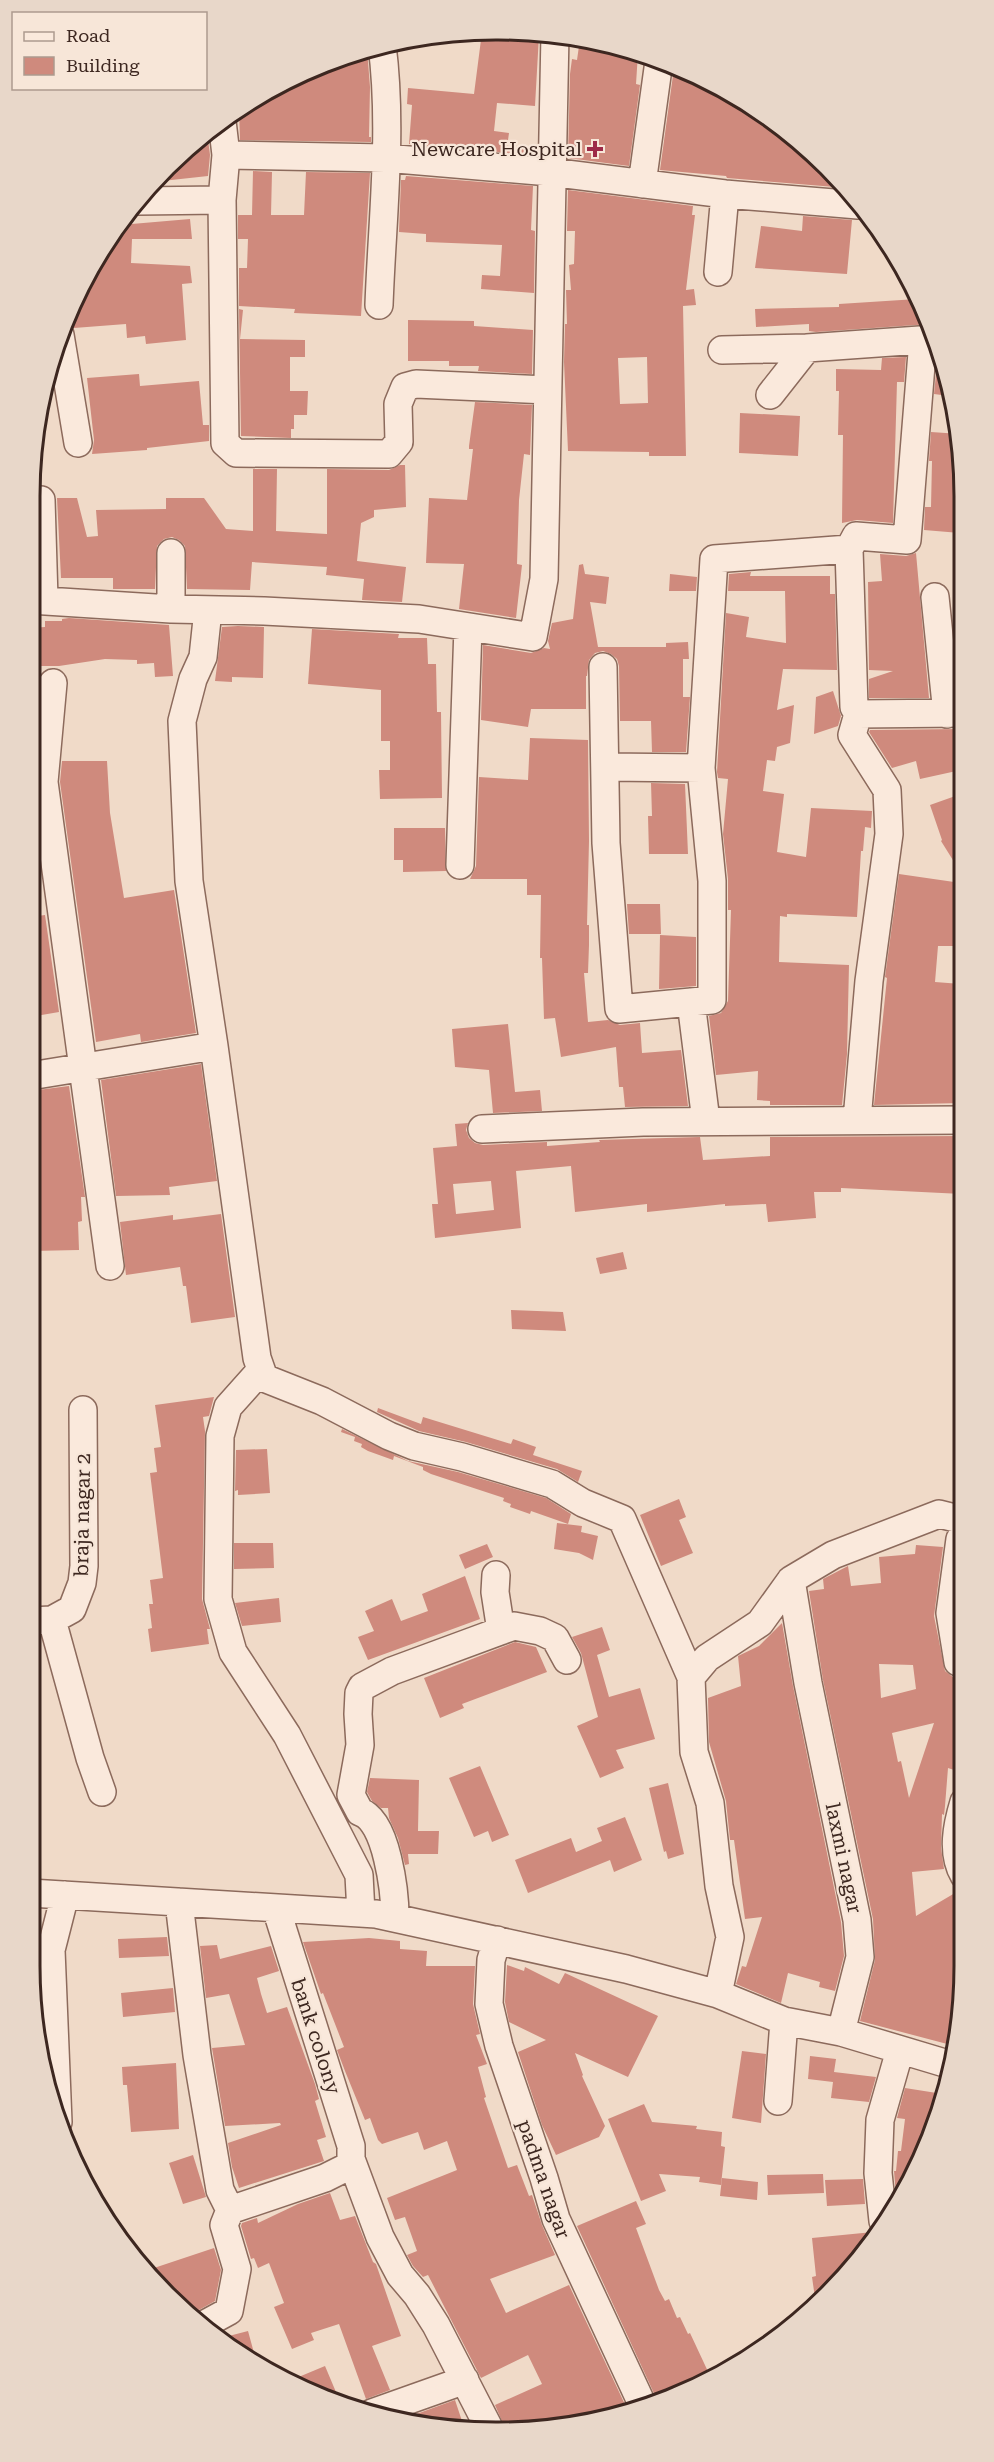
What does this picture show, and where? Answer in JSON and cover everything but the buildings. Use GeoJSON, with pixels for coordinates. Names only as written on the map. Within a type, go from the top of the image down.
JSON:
{"type":"FeatureCollection","features":[{"type":"Feature","properties":{"kind":"street"},"geometry":{"type":"LineString","coordinates":[[40,599],[171,609],[419,619],[533,637],[544,579],[550,172],[555,44]]}},
{"type":"Feature","properties":{"kind":"street"},"geometry":{"type":"LineString","coordinates":[[378,305],[385,158],[383,55]]}},
{"type":"Feature","properties":{"kind":"street"},"geometry":{"type":"LineString","coordinates":[[642,184],[658,70]]}},
{"type":"Feature","properties":{"kind":"street"},"geometry":{"type":"LineString","coordinates":[[223,132],[226,155],[222,200],[225,443],[236,453],[389,454],[399,442],[398,404],[405,387],[416,384],[547,390]]}},
{"type":"Feature","properties":{"kind":"street"},"geometry":{"type":"LineString","coordinates":[[226,155],[385,158],[550,172],[725,194],[847,204]]}},
{"type":"Feature","properties":{"kind":"street"},"geometry":{"type":"LineString","coordinates":[[718,272],[725,194]]}},
{"type":"Feature","properties":{"kind":"street"},"geometry":{"type":"LineString","coordinates":[[150,201],[222,200]]}},
{"type":"Feature","properties":{"kind":"street"},"geometry":{"type":"LineString","coordinates":[[722,350],[807,348],[925,339]]}},
{"type":"Feature","properties":{"kind":"street"},"geometry":{"type":"LineString","coordinates":[[857,1120],[869,981],[889,834],[888,790],[852,735],[858,714],[854,707],[849,549],[856,536],[907,540],[927,345]]}},
{"type":"Feature","properties":{"kind":"street"},"geometry":{"type":"LineString","coordinates":[[770,395],[807,348]]}},
{"type":"Feature","properties":{"kind":"street"},"geometry":{"type":"LineString","coordinates":[[63,355],[78,443]]}},
{"type":"Feature","properties":{"kind":"street"},"geometry":{"type":"LineString","coordinates":[[40,525],[41,500]]}},
{"type":"Feature","properties":{"kind":"street"},"geometry":{"type":"LineString","coordinates":[[603,667],[606,843],[619,1009],[712,1000],[712,881],[701,768],[714,559],[849,549]]}},
{"type":"Feature","properties":{"kind":"street"},"geometry":{"type":"LineString","coordinates":[[171,553],[171,609]]}},
{"type":"Feature","properties":{"kind":"street"},"geometry":{"type":"LineString","coordinates":[[858,714],[954,713],[935,597]]}},
{"type":"Feature","properties":{"kind":"street"},"geometry":{"type":"LineString","coordinates":[[208,610],[203,657],[193,679],[182,721],[189,881],[257,1358],[261,1370],[264,1378],[322,1401],[389,1436],[414,1446],[462,1457],[552,1484],[583,1503],[622,1519],[691,1677],[694,1752],[710,1803],[719,1886],[730,1937],[718,1994]]}},
{"type":"Feature","properties":{"kind":"street"},"geometry":{"type":"LineString","coordinates":[[460,865],[468,627]]}},
{"type":"Feature","properties":{"kind":"street"},"geometry":{"type":"LineString","coordinates":[[53,683],[44,782],[110,1266]]}},
{"type":"Feature","properties":{"kind":"street"},"geometry":{"type":"LineString","coordinates":[[606,766],[701,768]]}},
{"type":"Feature","properties":{"kind":"street"},"geometry":{"type":"LineString","coordinates":[[691,1002],[706,1121]]}},
{"type":"Feature","properties":{"kind":"street"},"geometry":{"type":"LineString","coordinates":[[40,1074],[214,1046]]}},
{"type":"Feature","properties":{"kind":"street"},"geometry":{"type":"LineString","coordinates":[[482,1129],[643,1122],[954,1119]]}},
{"type":"Feature","properties":{"kind":"street"},"geometry":{"type":"LineString","coordinates":[[261,1370],[228,1407],[220,1436],[218,1599],[233,1652],[287,1735],[359,1875],[361,1913]]}},
{"type":"Feature","properties":{"kind":"street","name":"braja nagar 2"},"geometry":{"type":"LineString","coordinates":[[41,1620],[72,1609],[82,1583],[84,1566],[83,1410]]}},
{"type":"Feature","properties":{"kind":"street"},"geometry":{"type":"LineString","coordinates":[[691,1677],[707,1658],[760,1623],[790,1580],[834,1555],[939,1514],[954,1518]]}},
{"type":"Feature","properties":{"kind":"street"},"geometry":{"type":"LineString","coordinates":[[496,1575],[495,1592],[501,1631]]}},
{"type":"Feature","properties":{"kind":"street","name":"laxmi nagar"},"geometry":{"type":"LineString","coordinates":[[790,1580],[808,1683],[857,1920],[860,1957],[841,2032]]}},
{"type":"Feature","properties":{"kind":"street"},"geometry":{"type":"LineString","coordinates":[[954,1583],[950,1613],[954,1638]]}},
{"type":"Feature","properties":{"kind":"street"},"geometry":{"type":"LineString","coordinates":[[41,1620],[102,1792]]}},
{"type":"Feature","properties":{"kind":"street"},"geometry":{"type":"LineString","coordinates":[[395,1918],[395,1891],[382,1837],[365,1813],[360,1812],[351,1795],[360,1745],[359,1693],[362,1687],[376,1678],[514,1626],[540,1631],[555,1638],[567,1660]]}},
{"type":"Feature","properties":{"kind":"street"},"geometry":{"type":"LineString","coordinates":[[40,1894],[361,1913],[395,1918],[626,1969],[718,1994],[784,2020],[841,2032],[943,2063]]}},
{"type":"Feature","properties":{"kind":"street"},"geometry":{"type":"LineString","coordinates":[[56,2085],[51,1950],[64,1895]]}},
{"type":"Feature","properties":{"kind":"street"},"geometry":{"type":"LineString","coordinates":[[179,1902],[199,2066],[220,2190],[230,2210]]}},
{"type":"Feature","properties":{"kind":"street","name":"bank colony"},"geometry":{"type":"LineString","coordinates":[[276,1908],[351,2146],[351,2162],[380,2237],[400,2275],[417,2295],[436,2325],[486,2422]]}},
{"type":"Feature","properties":{"kind":"street","name":"padma nagar"},"geometry":{"type":"LineString","coordinates":[[497,1940],[491,1960],[489,2004],[499,2046],[556,2219],[639,2398]]}},
{"type":"Feature","properties":{"kind":"street"},"geometry":{"type":"LineString","coordinates":[[778,2101],[784,2020]]}},
{"type":"Feature","properties":{"kind":"street"},"geometry":{"type":"LineString","coordinates":[[882,2211],[878,2174],[880,2120],[900,2050]]}},
{"type":"Feature","properties":{"kind":"street"},"geometry":{"type":"LineString","coordinates":[[211,2321],[229,2311],[237,2269],[224,2224],[230,2210],[325,2178],[351,2162]]}},
{"type":"Feature","properties":{"kind":"street"},"geometry":{"type":"LineString","coordinates":[[387,2408],[465,2380]]}},
{"type":"Feature","properties":{"kind":"place","name":"Newcare Hospital"},"geometry":{"type":"Point","coordinates":[595,149]}}]}
